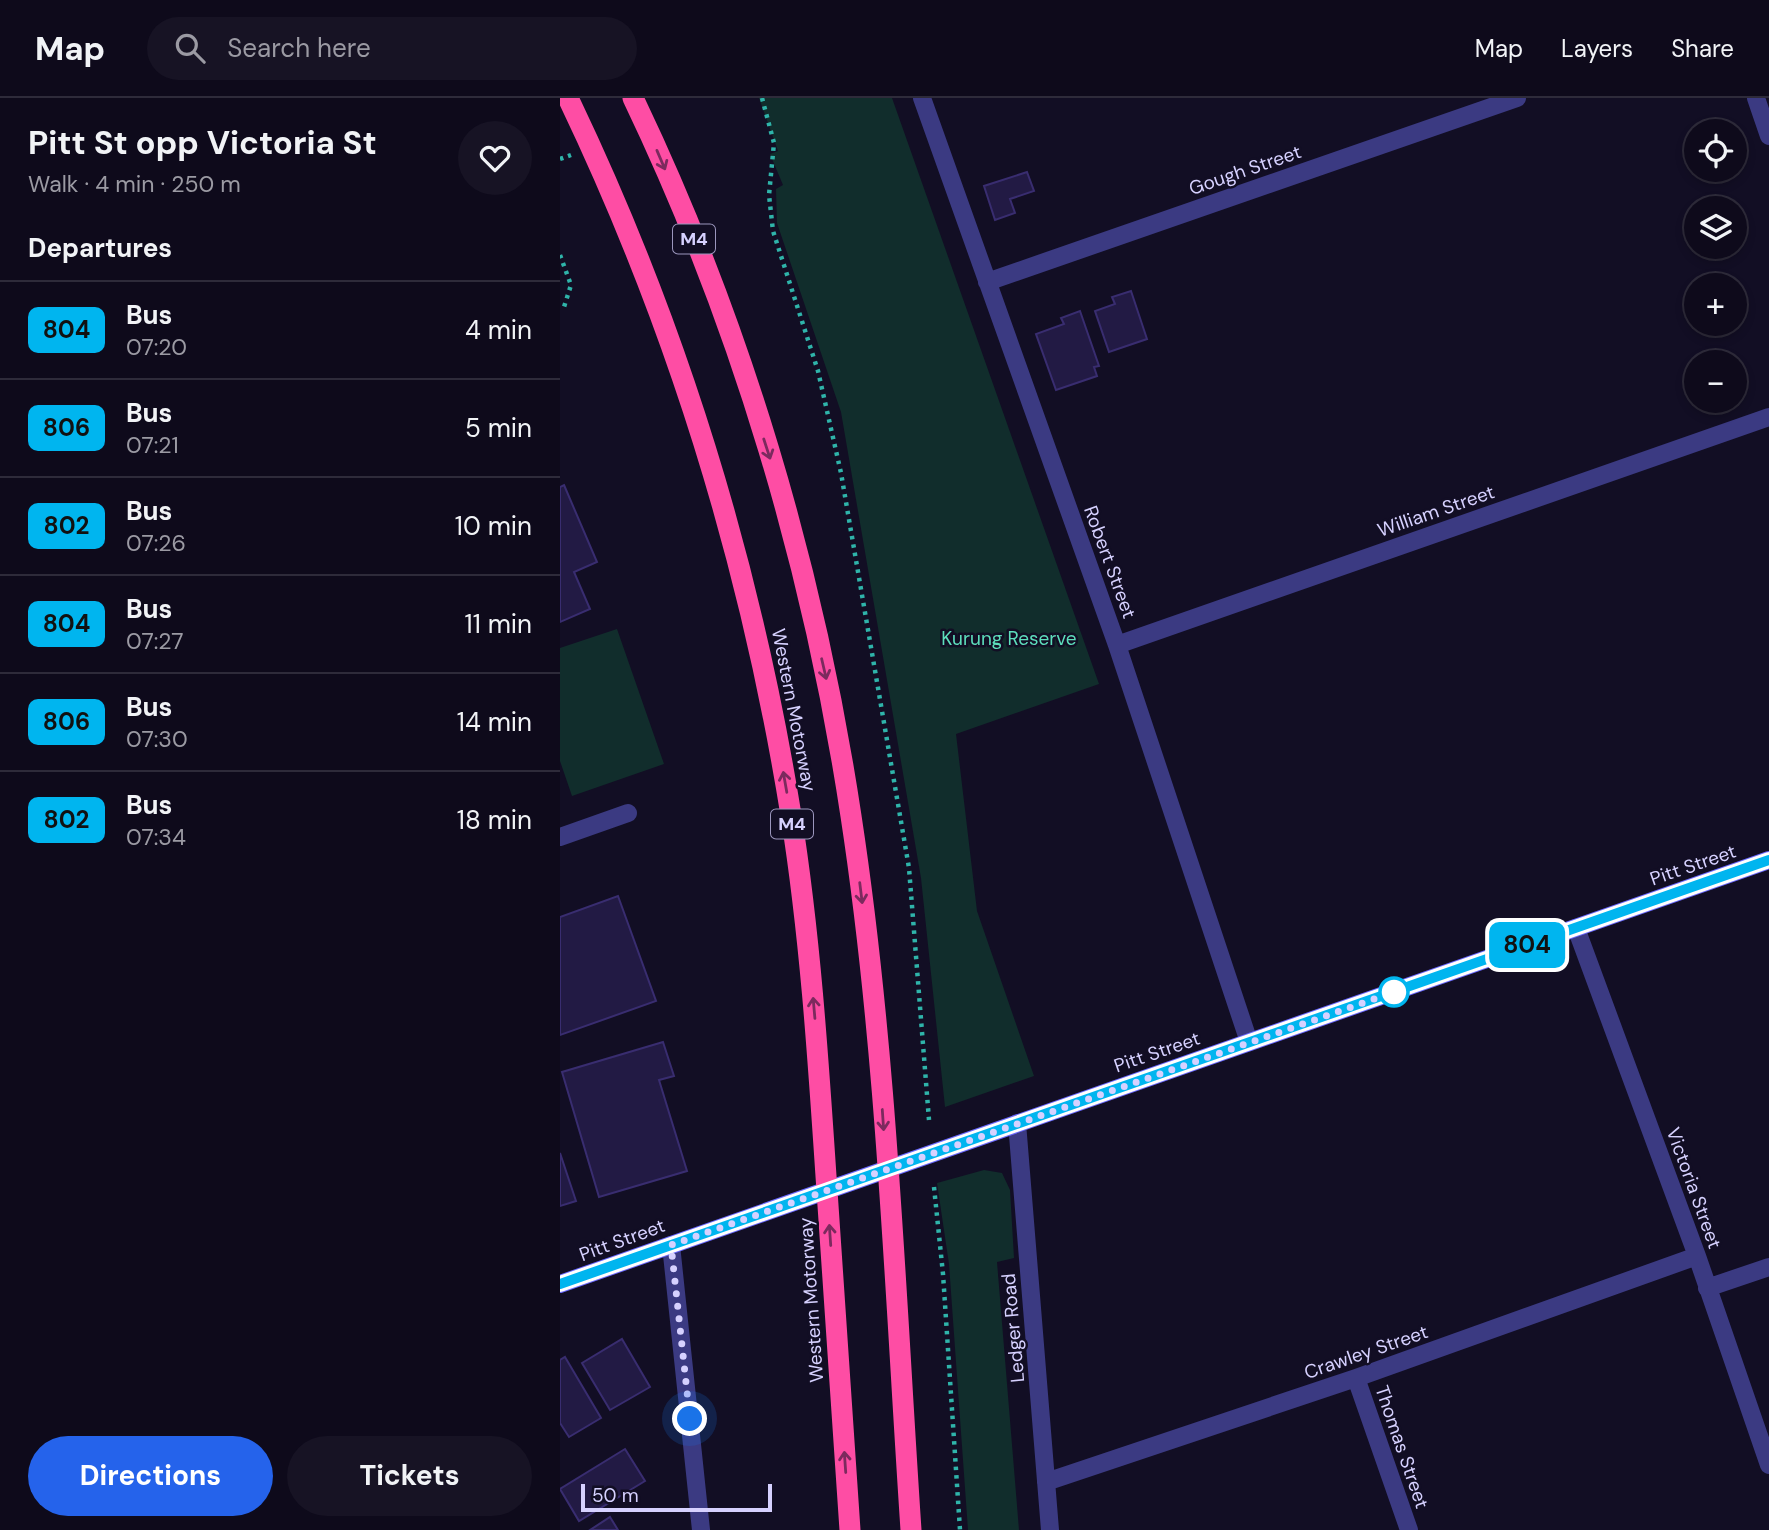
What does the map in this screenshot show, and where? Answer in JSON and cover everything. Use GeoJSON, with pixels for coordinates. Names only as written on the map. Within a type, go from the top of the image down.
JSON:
{"type":"FeatureCollection","features":[{"type":"Feature","properties":{"kind":"highway","name":"Western Motorway"},"geometry":{"type":"LineString","coordinates":[[568,98],[644,269],[691,403],[735,549],[776,728],[809,955],[850,1530]]}},
{"type":"Feature","properties":{"kind":"highway","name":"Western Motorway"},"geometry":{"type":"LineString","coordinates":[[633,98],[679,200],[746,384],[780,488],[831,701],[851,816],[878,1052],[911,1530]]}},
{"type":"Feature","properties":{"kind":"main road","name":"Pitt Street"},"geometry":{"type":"LineString","coordinates":[[560,1284],[1769,860]]}},
{"type":"Feature","properties":{"kind":"street","name":"Robert Street"},"geometry":{"type":"LineString","coordinates":[[922,98],[1117,645],[1249,1042]]}},
{"type":"Feature","properties":{"kind":"street","name":"Gough Street"},"geometry":{"type":"LineString","coordinates":[[987,282],[1517,98]]}},
{"type":"Feature","properties":{"kind":"street"},"geometry":{"type":"LineString","coordinates":[[1756,98],[1769,136]]}},
{"type":"Feature","properties":{"kind":"street","name":"William Street"},"geometry":{"type":"LineString","coordinates":[[1117,645],[1769,417]]}},
{"type":"Feature","properties":{"kind":"street"},"geometry":{"type":"LineString","coordinates":[[560,837],[628,813]]}},
{"type":"Feature","properties":{"kind":"street","name":"Victoria Street"},"geometry":{"type":"LineString","coordinates":[[1576,928],[1697,1256],[1769,1465]]}},
{"type":"Feature","properties":{"kind":"street","name":"Ledger Road"},"geometry":{"type":"LineString","coordinates":[[1017,1123],[1050,1530]]}},
{"type":"Feature","properties":{"kind":"street"},"geometry":{"type":"LineString","coordinates":[[671,1245],[701,1530]]}},
{"type":"Feature","properties":{"kind":"street","name":"Crawley Street"},"geometry":{"type":"LineString","coordinates":[[1046,1482],[1356,1378],[1697,1256]]}},
{"type":"Feature","properties":{"kind":"street"},"geometry":{"type":"LineString","coordinates":[[1707,1288],[1769,1266]]}},
{"type":"Feature","properties":{"kind":"street","name":"Thomas Street"},"geometry":{"type":"LineString","coordinates":[[1356,1378],[1409,1530]]}},
{"type":"Feature","properties":{"kind":"path"},"geometry":{"type":"LineString","coordinates":[[762,98],[774,143],[769,195],[773,232],[818,371],[841,473],[907,855],[922,1004],[929,1120]]}},
{"type":"Feature","properties":{"kind":"path"},"geometry":{"type":"LineString","coordinates":[[560,255],[571,285],[564,307]]}},
{"type":"Feature","properties":{"kind":"path"},"geometry":{"type":"LineString","coordinates":[[934,1186],[943,1274],[960,1530]]}},
{"type":"Feature","properties":{"kind":"green space","name":"Kurung Reserve"},"geometry":{"type":"Polygon","coordinates":[[[759,98],[892,98],[1099,684],[956,734],[977,911],[1034,1076],[945,1107],[921,878],[841,412],[777,223],[776,189],[783,185],[770,154],[778,151],[759,98]]]}},
{"type":"Feature","properties":{"kind":"green space"},"geometry":{"type":"Polygon","coordinates":[[[617,629],[664,764],[572,796],[560,761],[560,648],[617,629]]]}},
{"type":"Feature","properties":{"kind":"green space"},"geometry":{"type":"Polygon","coordinates":[[[984,1170],[1002,1173],[1010,1190],[1014,1258],[997,1262],[1019,1530],[968,1530],[949,1264],[937,1183],[984,1170]]]}},
{"type":"Feature","properties":{"kind":"building"},"geometry":{"type":"Polygon","coordinates":[[[1027,172],[1034,191],[1010,199],[1015,213],[995,220],[984,186],[1027,172]]]}},
{"type":"Feature","properties":{"kind":"building"},"geometry":{"type":"Polygon","coordinates":[[[1131,291],[1147,339],[1109,352],[1095,311],[1115,304],[1112,297],[1131,291]]]}},
{"type":"Feature","properties":{"kind":"building"},"geometry":{"type":"Polygon","coordinates":[[[1080,311],[1099,366],[1094,367],[1097,376],[1056,390],[1036,334],[1064,324],[1061,318],[1080,311]]]}},
{"type":"Feature","properties":{"kind":"building"},"geometry":{"type":"Polygon","coordinates":[[[564,485],[597,562],[574,572],[590,609],[560,622],[560,487],[564,485]]]}},
{"type":"Feature","properties":{"kind":"building"},"geometry":{"type":"Polygon","coordinates":[[[618,896],[656,1001],[560,1035],[560,917],[618,896]]]}},
{"type":"Feature","properties":{"kind":"building"},"geometry":{"type":"Polygon","coordinates":[[[663,1042],[674,1076],[659,1080],[687,1171],[599,1197],[562,1072],[663,1042]]]}},
{"type":"Feature","properties":{"kind":"building"},"geometry":{"type":"Polygon","coordinates":[[[560,1153],[576,1201],[560,1206],[560,1153]]]}},
{"type":"Feature","properties":{"kind":"building"},"geometry":{"type":"Polygon","coordinates":[[[622,1339],[650,1387],[610,1410],[582,1363],[622,1339]]]}},
{"type":"Feature","properties":{"kind":"building"},"geometry":{"type":"Polygon","coordinates":[[[565,1357],[601,1418],[569,1437],[560,1423],[560,1360],[565,1357]]]}},
{"type":"Feature","properties":{"kind":"building"},"geometry":{"type":"Polygon","coordinates":[[[625,1449],[645,1481],[579,1521],[560,1489],[625,1449]]]}},
{"type":"Feature","properties":{"kind":"building"},"geometry":{"type":"Polygon","coordinates":[[[610,1517],[618,1530],[590,1530],[610,1517]]]}},
{"type":"Feature","properties":{"kind":"bus line","name":"804"},"geometry":{"type":"LineString","coordinates":[[560,1284],[1769,860]]}},
{"type":"Feature","properties":{"kind":"route"},"geometry":{"type":"LineString","coordinates":[[690,1419],[671,1245],[1400,990],[1394,992]]}}]}
